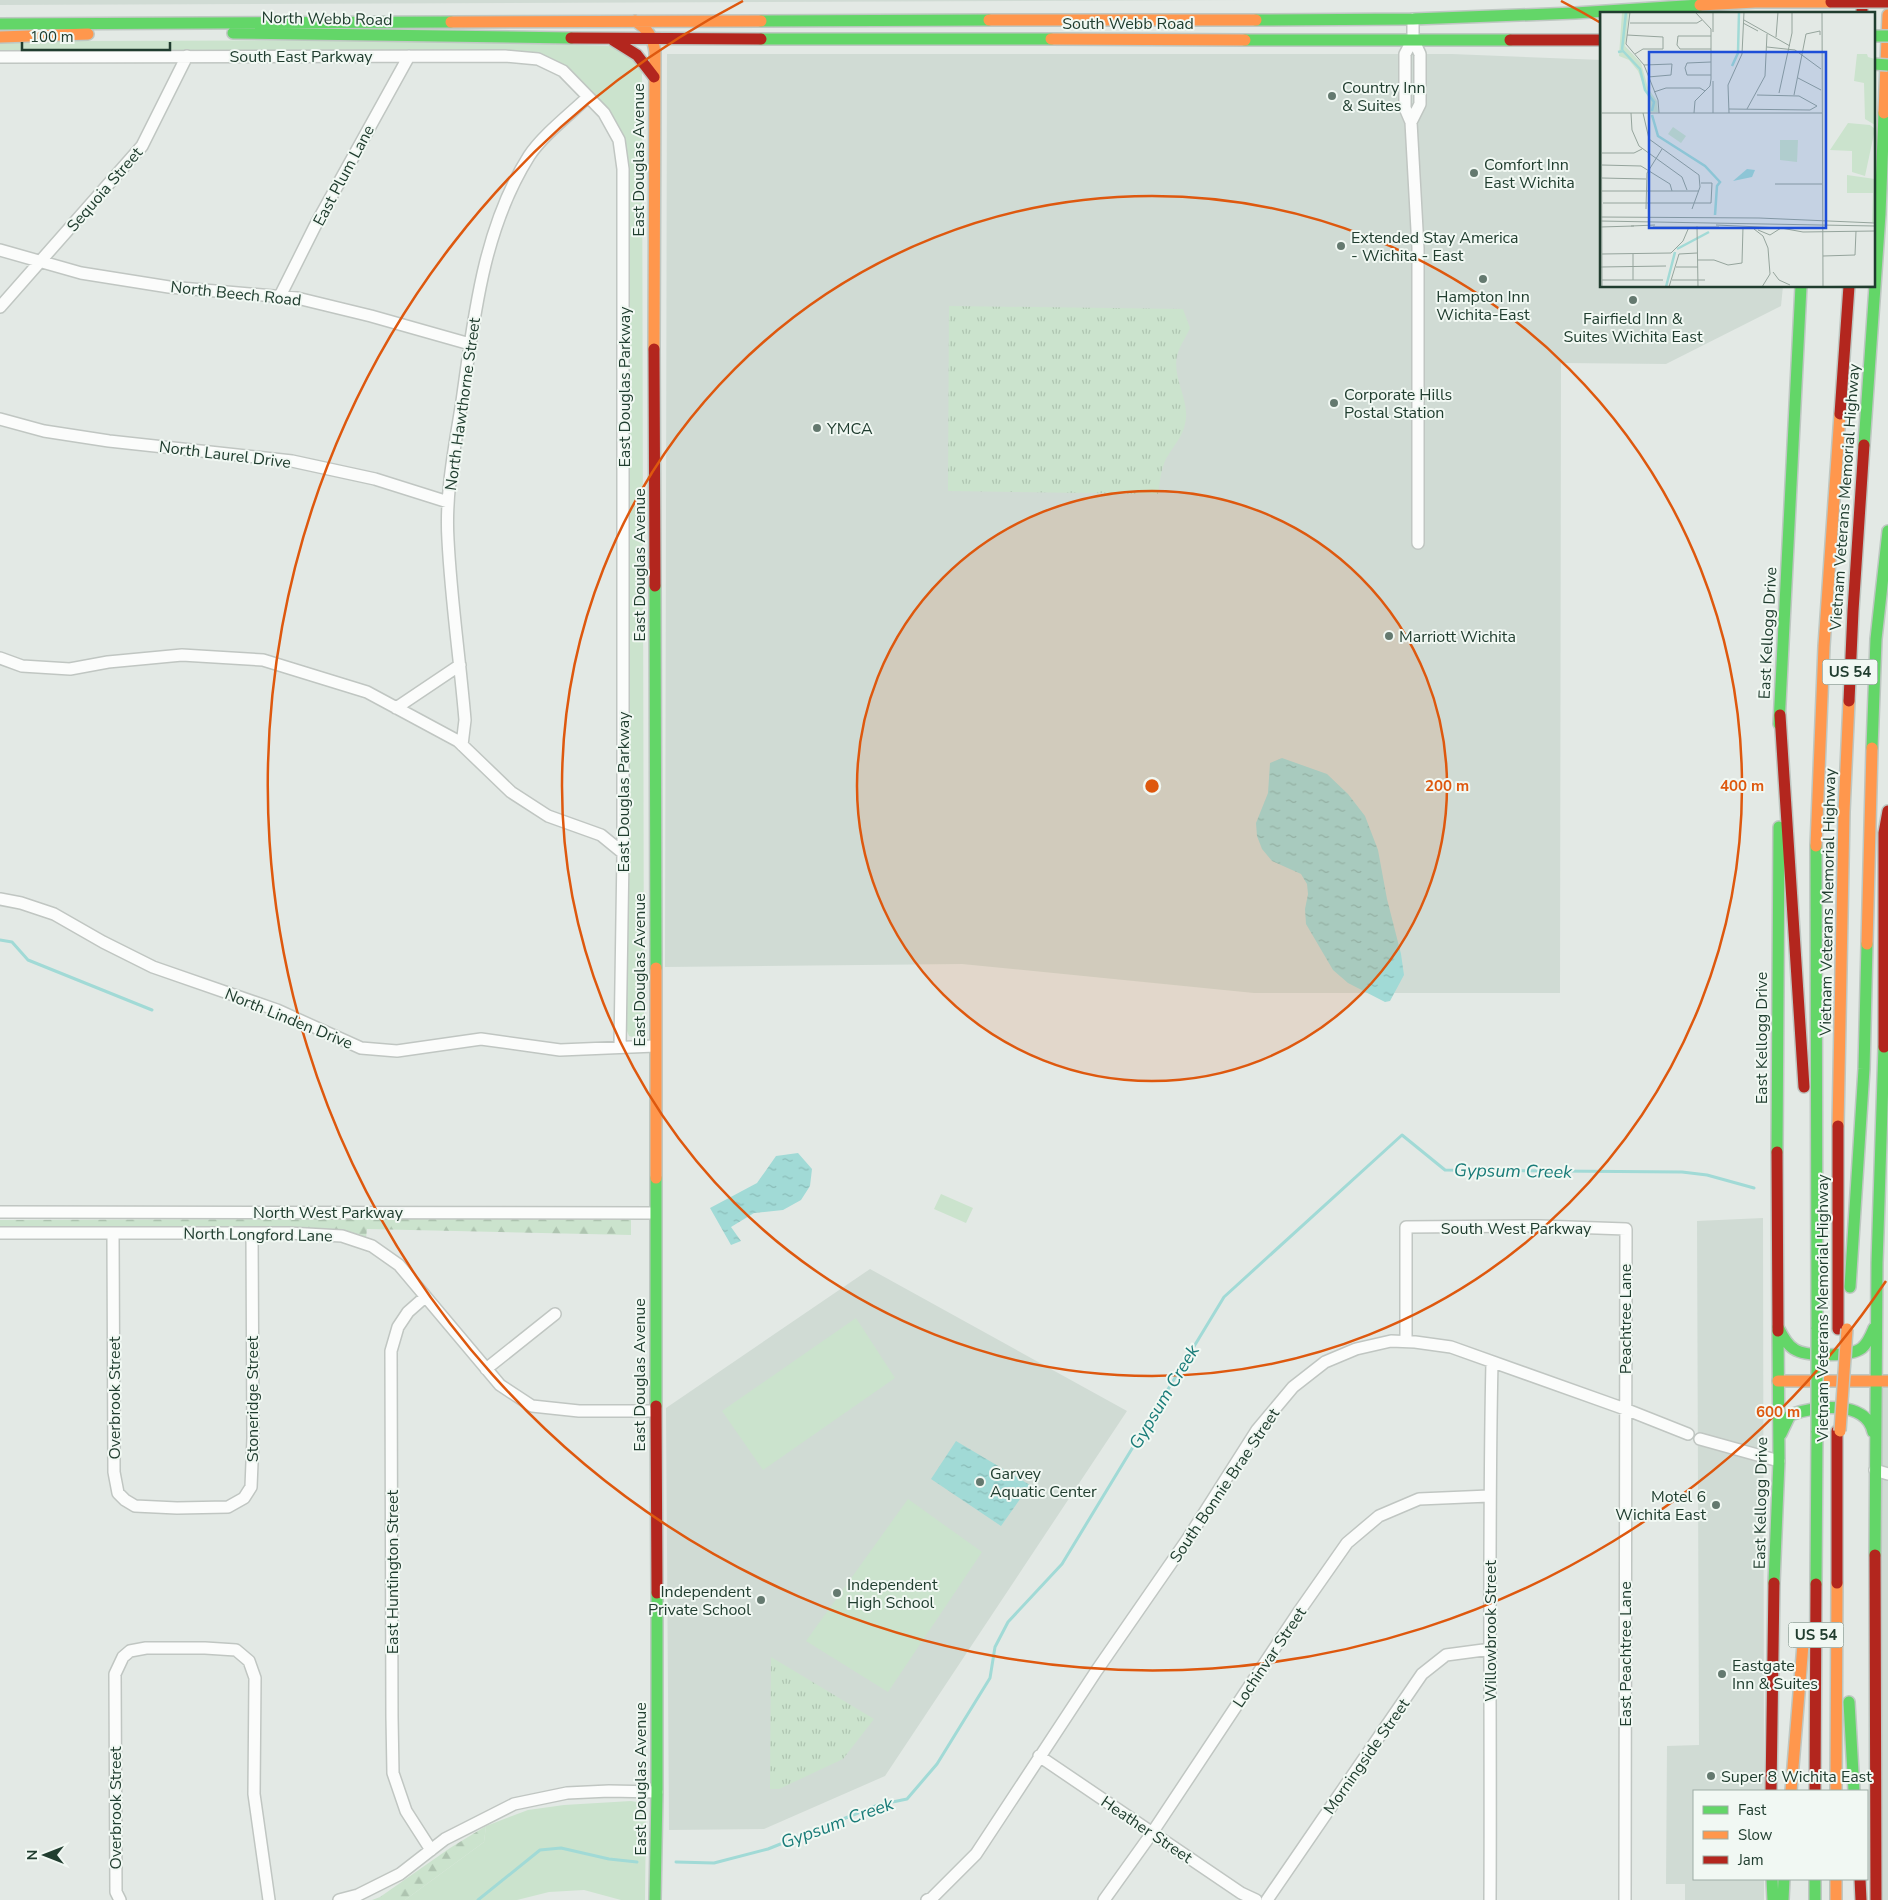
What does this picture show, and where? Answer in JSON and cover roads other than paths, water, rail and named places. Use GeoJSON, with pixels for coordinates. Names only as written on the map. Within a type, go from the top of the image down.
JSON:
{"type":"FeatureCollection","features":[{"type":"Feature","properties":{"kind":"main road","name":"South Webb Road"},"geometry":{"type":"LineString","coordinates":[[635,21],[1413,19],[1576,13],[1755,2],[1888,2]]}},
{"type":"Feature","properties":{"kind":"main road","name":"Vietnam Veterans Memorial Highway"},"geometry":{"type":"LineString","coordinates":[[1876,271],[1888,15]]}},
{"type":"Feature","properties":{"kind":"main road"},"geometry":{"type":"LineString","coordinates":[[1009,19],[1009,39]]}},
{"type":"Feature","properties":{"kind":"main road"},"geometry":{"type":"LineString","coordinates":[[635,21],[644,25],[653,39],[682,20]]}},
{"type":"Feature","properties":{"kind":"main road","name":"North Webb Road"},"geometry":{"type":"LineString","coordinates":[[0,24],[635,21]]}},
{"type":"Feature","properties":{"kind":"main road","name":"North Webb Road"},"geometry":{"type":"LineString","coordinates":[[0,37],[197,32],[653,39]]}},
{"type":"Feature","properties":{"kind":"main road"},"geometry":{"type":"LineString","coordinates":[[610,38],[633,50],[654,77]]}},
{"type":"Feature","properties":{"kind":"main road","name":"South Webb Road"},"geometry":{"type":"LineString","coordinates":[[653,39],[1600,40]]}},
{"type":"Feature","properties":{"kind":"main road","name":"East Douglas Avenue"},"geometry":{"type":"LineString","coordinates":[[653,39],[657,1792],[655,1900]]}},
{"type":"Feature","properties":{"kind":"main road","name":"East Kellogg Drive"},"geometry":{"type":"LineString","coordinates":[[1771,1790],[1774,1590],[1779,1461],[1776,1079],[1780,715],[1801,288]]}},
{"type":"Feature","properties":{"kind":"main road","name":"Vietnam Veterans Memorial Highway"},"geometry":{"type":"LineString","coordinates":[[1815,1790],[1817,1431],[1816,810],[1848,288]]}},
{"type":"Feature","properties":{"kind":"main road","name":"Vietnam Veterans Memorial Highway"},"geometry":{"type":"LineString","coordinates":[[1836,1790],[1838,1431],[1842,1329],[1838,1113],[1844,812],[1853,602],[1875,288]]}},
{"type":"Feature","properties":{"kind":"main road"},"geometry":{"type":"LineString","coordinates":[[1842,1329],[1864,1069],[1869,835],[1876,639],[1888,531]]}},
{"type":"Feature","properties":{"kind":"main road"},"geometry":{"type":"LineString","coordinates":[[1780,715],[1817,1297]]}},
{"type":"Feature","properties":{"kind":"main road"},"geometry":{"type":"LineString","coordinates":[[1876,1900],[1875,1381],[1884,1086],[1886,896],[1884,833],[1888,811]]}},
{"type":"Feature","properties":{"kind":"main road"},"geometry":{"type":"LineString","coordinates":[[1778,1326],[1783,1338],[1797,1351],[1805,1353],[1849,1354],[1857,1352],[1864,1347],[1876,1325]]}},
{"type":"Feature","properties":{"kind":"main road"},"geometry":{"type":"LineString","coordinates":[[1778,1381],[1888,1381]]}},
{"type":"Feature","properties":{"kind":"main road"},"geometry":{"type":"LineString","coordinates":[[1778,1442],[1790,1415],[1802,1410],[1813,1409],[1856,1412],[1864,1416],[1870,1423],[1875,1439]]}},
{"type":"Feature","properties":{"kind":"main road"},"geometry":{"type":"LineString","coordinates":[[1791,1790],[1816,1478]]}},
{"type":"Feature","properties":{"kind":"main road"},"geometry":{"type":"LineString","coordinates":[[1838,1522],[1854,1790]]}},
{"type":"Feature","properties":{"kind":"main road"},"geometry":{"type":"LineString","coordinates":[[1772,1880],[1773,1900]]}},
{"type":"Feature","properties":{"kind":"main road"},"geometry":{"type":"LineString","coordinates":[[1782,1900],[1784,1880]]}},
{"type":"Feature","properties":{"kind":"main road"},"geometry":{"type":"LineString","coordinates":[[1815,1880],[1815,1900]]}},
{"type":"Feature","properties":{"kind":"main road"},"geometry":{"type":"LineString","coordinates":[[1836,1880],[1836,1900]]}},
{"type":"Feature","properties":{"kind":"main road"},"geometry":{"type":"LineString","coordinates":[[1860,1880],[1861,1900]]}},
{"type":"Feature","properties":{"kind":"street"},"geometry":{"type":"LineString","coordinates":[[1413,19],[1413,39],[1420,54],[1420,104],[1412,122],[1418,248],[1418,543]]}},
{"type":"Feature","properties":{"kind":"street","name":"Sequoia Street"},"geometry":{"type":"LineString","coordinates":[[0,307],[142,146],[187,56]]}},
{"type":"Feature","properties":{"kind":"street","name":"East Plum Lane"},"geometry":{"type":"LineString","coordinates":[[280,296],[320,217],[409,56]]}},
{"type":"Feature","properties":{"kind":"street","name":"South East Parkway"},"geometry":{"type":"LineString","coordinates":[[0,57],[505,56],[538,60],[563,71],[588,97]]}},
{"type":"Feature","properties":{"kind":"street","name":"North Hawthorne Street"},"geometry":{"type":"LineString","coordinates":[[462,745],[465,720],[448,538],[448,502],[470,344],[480,289],[495,227],[510,190],[530,154],[554,128],[588,97]]}},
{"type":"Feature","properties":{"kind":"street","name":"East Douglas Parkway"},"geometry":{"type":"LineString","coordinates":[[588,97],[604,112],[619,140],[623,170],[623,853],[620,1047]]}},
{"type":"Feature","properties":{"kind":"street","name":"North Beech Road"},"geometry":{"type":"LineString","coordinates":[[0,250],[81,273],[169,286],[297,298],[470,344]]}},
{"type":"Feature","properties":{"kind":"street","name":"North Laurel Drive"},"geometry":{"type":"LineString","coordinates":[[0,419],[44,431],[108,441],[292,461],[375,479],[448,502]]}},
{"type":"Feature","properties":{"kind":"street"},"geometry":{"type":"LineString","coordinates":[[0,658],[22,666],[70,668],[108,662],[182,655],[263,660],[367,692],[462,745],[512,792],[548,816],[601,835],[623,853]]}},
{"type":"Feature","properties":{"kind":"street"},"geometry":{"type":"LineString","coordinates":[[396,708],[460,665]]}},
{"type":"Feature","properties":{"kind":"street","name":"North Linden Drive"},"geometry":{"type":"LineString","coordinates":[[0,899],[22,902],[54,914],[103,942],[153,967],[277,1010],[361,1048],[397,1050],[481,1039],[560,1050],[655,1046]]}},
{"type":"Feature","properties":{"kind":"street","name":"North West Parkway"},"geometry":{"type":"LineString","coordinates":[[0,1212],[655,1213]]}},
{"type":"Feature","properties":{"kind":"street","name":"South West Parkway"},"geometry":{"type":"LineString","coordinates":[[1406,1342],[1406,1227],[1540,1226],[1626,1229]]}},
{"type":"Feature","properties":{"kind":"street","name":"Peachtree Lane"},"geometry":{"type":"LineString","coordinates":[[1625,1409],[1626,1229]]}},
{"type":"Feature","properties":{"kind":"street","name":"North Longford Lane"},"geometry":{"type":"LineString","coordinates":[[0,1233],[252,1233],[342,1236],[372,1246],[399,1265],[500,1385],[532,1406],[579,1411],[655,1411]]}},
{"type":"Feature","properties":{"kind":"street","name":"Overbrook Street"},"geometry":{"type":"LineString","coordinates":[[113,1233],[114,1472],[118,1493],[135,1506],[182,1508]]}},
{"type":"Feature","properties":{"kind":"street","name":"Stoneridge Street"},"geometry":{"type":"LineString","coordinates":[[182,1508],[228,1507],[244,1498],[251,1487],[253,1438],[252,1233]]}},
{"type":"Feature","properties":{"kind":"street","name":"East Huntington Street"},"geometry":{"type":"LineString","coordinates":[[425,1297],[408,1312],[398,1327],[391,1351],[392,1707],[393,1773],[406,1811],[432,1850]]}},
{"type":"Feature","properties":{"kind":"street"},"geometry":{"type":"LineString","coordinates":[[486,1369],[555,1314]]}},
{"type":"Feature","properties":{"kind":"street","name":"South Bonnie Brae Street"},"geometry":{"type":"LineString","coordinates":[[927,1900],[932,1898],[976,1854],[1040,1756],[1187,1540],[1257,1430],[1293,1387],[1325,1362],[1356,1348],[1391,1341],[1451,1347],[1625,1409],[1688,1434]]}},
{"type":"Feature","properties":{"kind":"street","name":"Willowbrook Street"},"geometry":{"type":"LineString","coordinates":[[1490,1900],[1489,1496],[1492,1362]]}},
{"type":"Feature","properties":{"kind":"street","name":"East Peachtree Lane"},"geometry":{"type":"LineString","coordinates":[[1625,1409],[1625,1900]]}},
{"type":"Feature","properties":{"kind":"street"},"geometry":{"type":"LineString","coordinates":[[1700,1438],[1779,1461]]}},
{"type":"Feature","properties":{"kind":"street"},"geometry":{"type":"LineString","coordinates":[[1875,1470],[1888,1474]]}},
{"type":"Feature","properties":{"kind":"street","name":"Lochinvar Street"},"geometry":{"type":"LineString","coordinates":[[1104,1900],[1152,1833],[1298,1612],[1347,1543],[1379,1516],[1419,1499],[1489,1496]]}},
{"type":"Feature","properties":{"kind":"street","name":"Overbrook Street"},"geometry":{"type":"LineString","coordinates":[[120,1900],[116,1892],[115,1674],[123,1657],[130,1652],[146,1648],[236,1650],[249,1661],[254,1678],[254,1794],[269,1900]]}},
{"type":"Feature","properties":{"kind":"street","name":"Morningside Street"},"geometry":{"type":"LineString","coordinates":[[1267,1900],[1422,1674],[1446,1655],[1490,1649]]}},
{"type":"Feature","properties":{"kind":"street","name":"Heather Street"},"geometry":{"type":"LineString","coordinates":[[1040,1756],[1241,1893],[1256,1900]]}},
{"type":"Feature","properties":{"kind":"street"},"geometry":{"type":"LineString","coordinates":[[339,1900],[358,1895],[400,1874],[445,1839],[514,1804],[568,1793],[608,1791],[657,1792]]}},
{"type":"Feature","properties":{"kind":"water"},"geometry":{"type":"Polygon","coordinates":[[[1282,758],[1327,774],[1348,794],[1365,816],[1378,850],[1404,975],[1390,1001],[1385,1002],[1348,983],[1333,970],[1306,924],[1307,884],[1301,874],[1272,861],[1262,849],[1257,836],[1256,823],[1268,793],[1270,763],[1282,758]]]}},
{"type":"Feature","properties":{"kind":"water"},"geometry":{"type":"Polygon","coordinates":[[[798,1153],[812,1169],[810,1186],[801,1200],[783,1210],[754,1213],[731,1227],[741,1241],[731,1245],[710,1208],[757,1183],[776,1156],[798,1153]]]}},
{"type":"Feature","properties":{"kind":"water","name":"Garvey Aquatic Center"},"geometry":{"type":"Polygon","coordinates":[[[956,1441],[1030,1485],[1001,1526],[931,1479],[956,1441]]]}},
{"type":"Feature","properties":{"kind":"waterway"},"geometry":{"type":"LineString","coordinates":[[0,940],[12,942],[28,960],[152,1010]]}},
{"type":"Feature","properties":{"kind":"waterway","name":"Gypsum Creek"},"geometry":{"type":"LineString","coordinates":[[676,1862],[714,1863],[768,1849],[878,1805],[907,1799],[937,1764],[990,1678],[995,1647],[1008,1622],[1062,1564],[1224,1297],[1402,1135],[1445,1170],[1682,1172],[1707,1175],[1754,1188]]}},
{"type":"Feature","properties":{"kind":"waterway","name":"Gypsum Creek"},"geometry":{"type":"LineString","coordinates":[[478,1900],[540,1850],[561,1848],[609,1859],[637,1862]]}},
{"type":"Feature","properties":{"kind":"place","name":"Country Inn & Suites"},"geometry":{"type":"Point","coordinates":[1332,96]}},
{"type":"Feature","properties":{"kind":"place","name":"Comfort Inn East Wichita"},"geometry":{"type":"Point","coordinates":[1474,173]}},
{"type":"Feature","properties":{"kind":"place","name":"Extended Stay America - Wichita - East"},"geometry":{"type":"Point","coordinates":[1341,246]}},
{"type":"Feature","properties":{"kind":"place","name":"Hampton Inn Wichita-East"},"geometry":{"type":"Point","coordinates":[1483,279]}},
{"type":"Feature","properties":{"kind":"place","name":"Fairfield Inn & Suites Wichita East"},"geometry":{"type":"Point","coordinates":[1633,300]}},
{"type":"Feature","properties":{"kind":"place","name":"Corporate Hills Postal Station"},"geometry":{"type":"Point","coordinates":[1334,403]}},
{"type":"Feature","properties":{"kind":"place","name":"YMCA"},"geometry":{"type":"Point","coordinates":[817,428]}},
{"type":"Feature","properties":{"kind":"place","name":"Marriott Wichita"},"geometry":{"type":"Point","coordinates":[1389,636]}},
{"type":"Feature","properties":{"kind":"place","name":"Garvey Aquatic Center"},"geometry":{"type":"Point","coordinates":[980,1482]}},
{"type":"Feature","properties":{"kind":"place","name":"Motel 6 Wichita East"},"geometry":{"type":"Point","coordinates":[1716,1505]}},
{"type":"Feature","properties":{"kind":"place","name":"Independent High School"},"geometry":{"type":"Point","coordinates":[837,1593]}},
{"type":"Feature","properties":{"kind":"place","name":"Independent Private School"},"geometry":{"type":"Point","coordinates":[761,1600]}},
{"type":"Feature","properties":{"kind":"place","name":"Eastgate Inn & Suites"},"geometry":{"type":"Point","coordinates":[1722,1674]}},
{"type":"Feature","properties":{"kind":"place","name":"Super 8 Wichita East"},"geometry":{"type":"Point","coordinates":[1711,1776]}}]}
